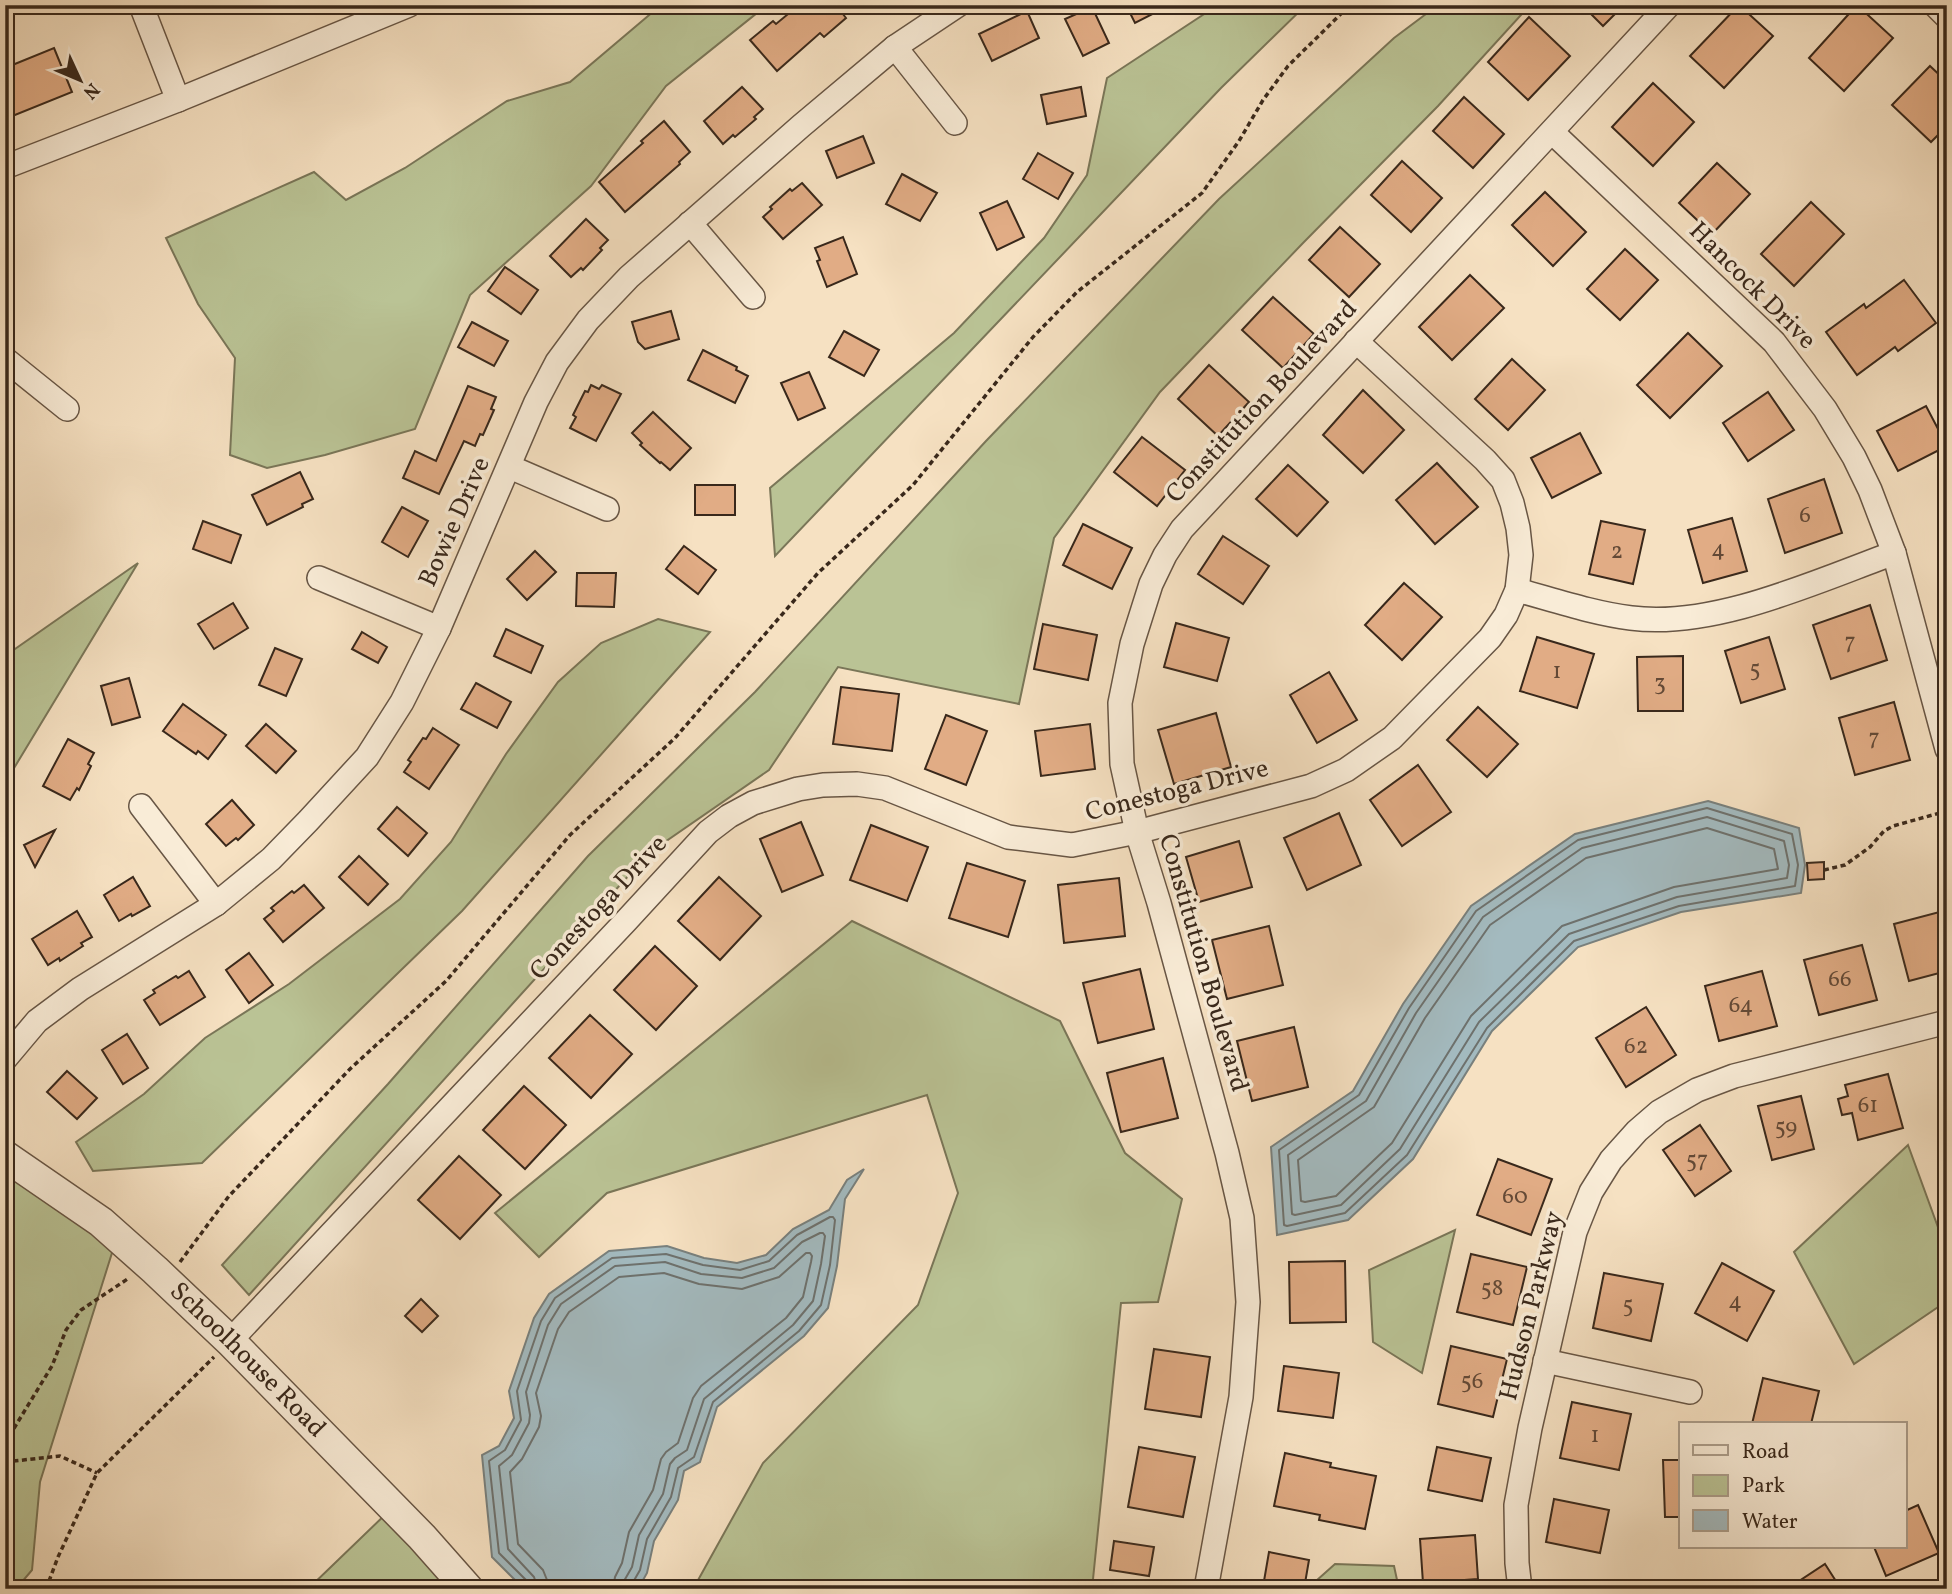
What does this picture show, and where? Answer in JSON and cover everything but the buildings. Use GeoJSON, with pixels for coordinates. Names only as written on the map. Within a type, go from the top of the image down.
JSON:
{"type":"FeatureCollection","features":[{"type":"Feature","properties":{"kind":"street"},"geometry":{"type":"LineString","coordinates":[[141,5],[178,100]]}},
{"type":"Feature","properties":{"kind":"street"},"geometry":{"type":"LineString","coordinates":[[5,167],[178,100],[409,5]]}},
{"type":"Feature","properties":{"kind":"street","name":"Bowie Drive"},"geometry":{"type":"LineString","coordinates":[[5,1059],[37,1021],[80,989],[216,904],[271,859],[367,757],[402,702],[439,628],[537,401],[557,362],[580,331],[629,277],[690,223],[895,47],[958,5]]}},
{"type":"Feature","properties":{"kind":"street","name":"Constitution Boulevard"},"geometry":{"type":"LineString","coordinates":[[1206,1589],[1241,1397],[1248,1302],[1242,1218],[1195,1035],[1137,832],[1122,764],[1120,703],[1132,644],[1150,584],[1182,529],[1669,5]]}},
{"type":"Feature","properties":{"kind":"street"},"geometry":{"type":"LineString","coordinates":[[1935,5],[1947,17]]}},
{"type":"Feature","properties":{"kind":"street"},"geometry":{"type":"LineString","coordinates":[[895,47],[955,123]]}},
{"type":"Feature","properties":{"kind":"street","name":"Hancock Drive"},"geometry":{"type":"LineString","coordinates":[[1552,132],[1774,342],[1825,409],[1870,490],[1894,553],[1945,737]]}},
{"type":"Feature","properties":{"kind":"street"},"geometry":{"type":"LineString","coordinates":[[690,223],[753,297]]}},
{"type":"Feature","properties":{"kind":"street","name":"Conestoga Drive"},"geometry":{"type":"LineString","coordinates":[[230,1341],[700,840],[729,816],[753,803],[798,789],[857,784],[884,788],[1008,837],[1072,845],[1137,832],[1311,786],[1346,770],[1392,738],[1490,638],[1506,615],[1517,590],[1521,555],[1512,503],[1503,480],[1485,460],[1356,341]]}},
{"type":"Feature","properties":{"kind":"street"},"geometry":{"type":"LineString","coordinates":[[5,359],[68,409]]}},
{"type":"Feature","properties":{"kind":"street"},"geometry":{"type":"LineString","coordinates":[[510,467],[607,509]]}},
{"type":"Feature","properties":{"kind":"street"},"geometry":{"type":"LineString","coordinates":[[1517,590],[1632,618],[1670,619],[1710,615],[1757,603],[1894,553]]}},
{"type":"Feature","properties":{"kind":"street"},"geometry":{"type":"LineString","coordinates":[[318,578],[439,628]]}},
{"type":"Feature","properties":{"kind":"street"},"geometry":{"type":"LineString","coordinates":[[141,806],[216,904]]}},
{"type":"Feature","properties":{"kind":"street","name":"Hudson Parkway"},"geometry":{"type":"LineString","coordinates":[[1520,1589],[1516,1505],[1530,1428],[1575,1232],[1591,1192],[1611,1160],[1652,1118],[1697,1090],[1734,1076],[1947,1022]]}},
{"type":"Feature","properties":{"kind":"street","name":"Schoolhouse Road"},"geometry":{"type":"LineString","coordinates":[[5,1156],[101,1222],[155,1270],[230,1341],[422,1537],[468,1589]]}},
{"type":"Feature","properties":{"kind":"street"},"geometry":{"type":"LineString","coordinates":[[1545,1360],[1689,1392]]}},
{"type":"Feature","properties":{"kind":"path"},"geometry":{"type":"LineString","coordinates":[[5,1443],[52,1366],[66,1329],[81,1310],[128,1278],[182,1262],[229,1196],[350,1069],[446,981],[570,835],[675,738],[818,573],[913,485],[1033,337],[1077,292],[1202,193],[1288,66],[1350,5]]}},
{"type":"Feature","properties":{"kind":"path"},"geometry":{"type":"LineString","coordinates":[[1824,870],[1845,865],[1893,826],[1947,811]]}},
{"type":"Feature","properties":{"kind":"path"},"geometry":{"type":"LineString","coordinates":[[46,1589],[97,1473],[230,1341]]}},
{"type":"Feature","properties":{"kind":"path"},"geometry":{"type":"LineString","coordinates":[[5,1462],[60,1456],[97,1473]]}},
{"type":"Feature","properties":{"kind":"green space"},"geometry":{"type":"Polygon","coordinates":[[[661,5],[767,5],[666,86],[591,186],[470,295],[415,429],[325,455],[267,468],[230,455],[235,358],[198,304],[166,238],[314,172],[346,200],[405,168],[507,101],[570,82],[661,5]]]}},
{"type":"Feature","properties":{"kind":"green space"},"geometry":{"type":"Polygon","coordinates":[[[1218,5],[1306,5],[1221,88],[775,556],[770,488],[954,333],[1044,238],[1087,175],[1107,78],[1218,5]]]}},
{"type":"Feature","properties":{"kind":"green space"},"geometry":{"type":"Polygon","coordinates":[[[1438,5],[1530,5],[1438,106],[1160,392],[1054,538],[1019,704],[838,667],[769,770],[649,853],[249,1295],[222,1265],[388,1084],[588,856],[755,692],[986,441],[1219,199],[1394,38],[1438,5]]]}},
{"type":"Feature","properties":{"kind":"green space"},"geometry":{"type":"Polygon","coordinates":[[[138,563],[5,783],[5,656],[138,563]]]}},
{"type":"Feature","properties":{"kind":"green space"},"geometry":{"type":"Polygon","coordinates":[[[658,619],[710,632],[462,911],[202,1163],[93,1171],[76,1142],[144,1094],[205,1038],[289,984],[400,899],[451,842],[506,754],[558,682],[601,643],[658,619]]]}},
{"type":"Feature","properties":{"kind":"green space"},"geometry":{"type":"Polygon","coordinates":[[[852,921],[1060,1021],[1125,1153],[1182,1199],[1158,1302],[1121,1303],[1092,1589],[698,1589],[697,1582],[763,1463],[918,1305],[958,1193],[927,1095],[607,1193],[539,1257],[495,1213],[852,921]]]}},
{"type":"Feature","properties":{"kind":"green space"},"geometry":{"type":"Polygon","coordinates":[[[1908,1145],[1947,1252],[1947,1301],[1854,1364],[1794,1252],[1908,1145]]]}},
{"type":"Feature","properties":{"kind":"green space"},"geometry":{"type":"Polygon","coordinates":[[[5,1172],[117,1237],[40,1482],[32,1570],[16,1589],[5,1589],[5,1172]]]}},
{"type":"Feature","properties":{"kind":"green space"},"geometry":{"type":"Polygon","coordinates":[[[1455,1230],[1422,1373],[1373,1342],[1369,1270],[1455,1230]]]}},
{"type":"Feature","properties":{"kind":"green space"},"geometry":{"type":"Polygon","coordinates":[[[390,1510],[468,1589],[308,1589],[390,1510]]]}},
{"type":"Feature","properties":{"kind":"green space"},"geometry":{"type":"Polygon","coordinates":[[[1335,1564],[1394,1566],[1399,1589],[1307,1589],[1335,1564]]]}},
{"type":"Feature","properties":{"kind":"water"},"geometry":{"type":"Polygon","coordinates":[[[1708,801],[1799,828],[1805,865],[1801,893],[1681,912],[1578,947],[1492,1031],[1413,1159],[1348,1220],[1277,1235],[1271,1147],[1353,1091],[1403,1004],[1471,906],[1575,834],[1708,801]]]}},
{"type":"Feature","properties":{"kind":"water"},"geometry":{"type":"Polygon","coordinates":[[[864,1169],[845,1199],[837,1266],[828,1308],[804,1336],[717,1407],[700,1462],[684,1471],[678,1500],[654,1541],[647,1573],[638,1589],[524,1589],[492,1557],[482,1455],[499,1446],[514,1418],[509,1391],[534,1318],[549,1294],[609,1251],[667,1246],[704,1258],[737,1263],[766,1255],[793,1229],[829,1210],[847,1180],[864,1169]]]}}]}
